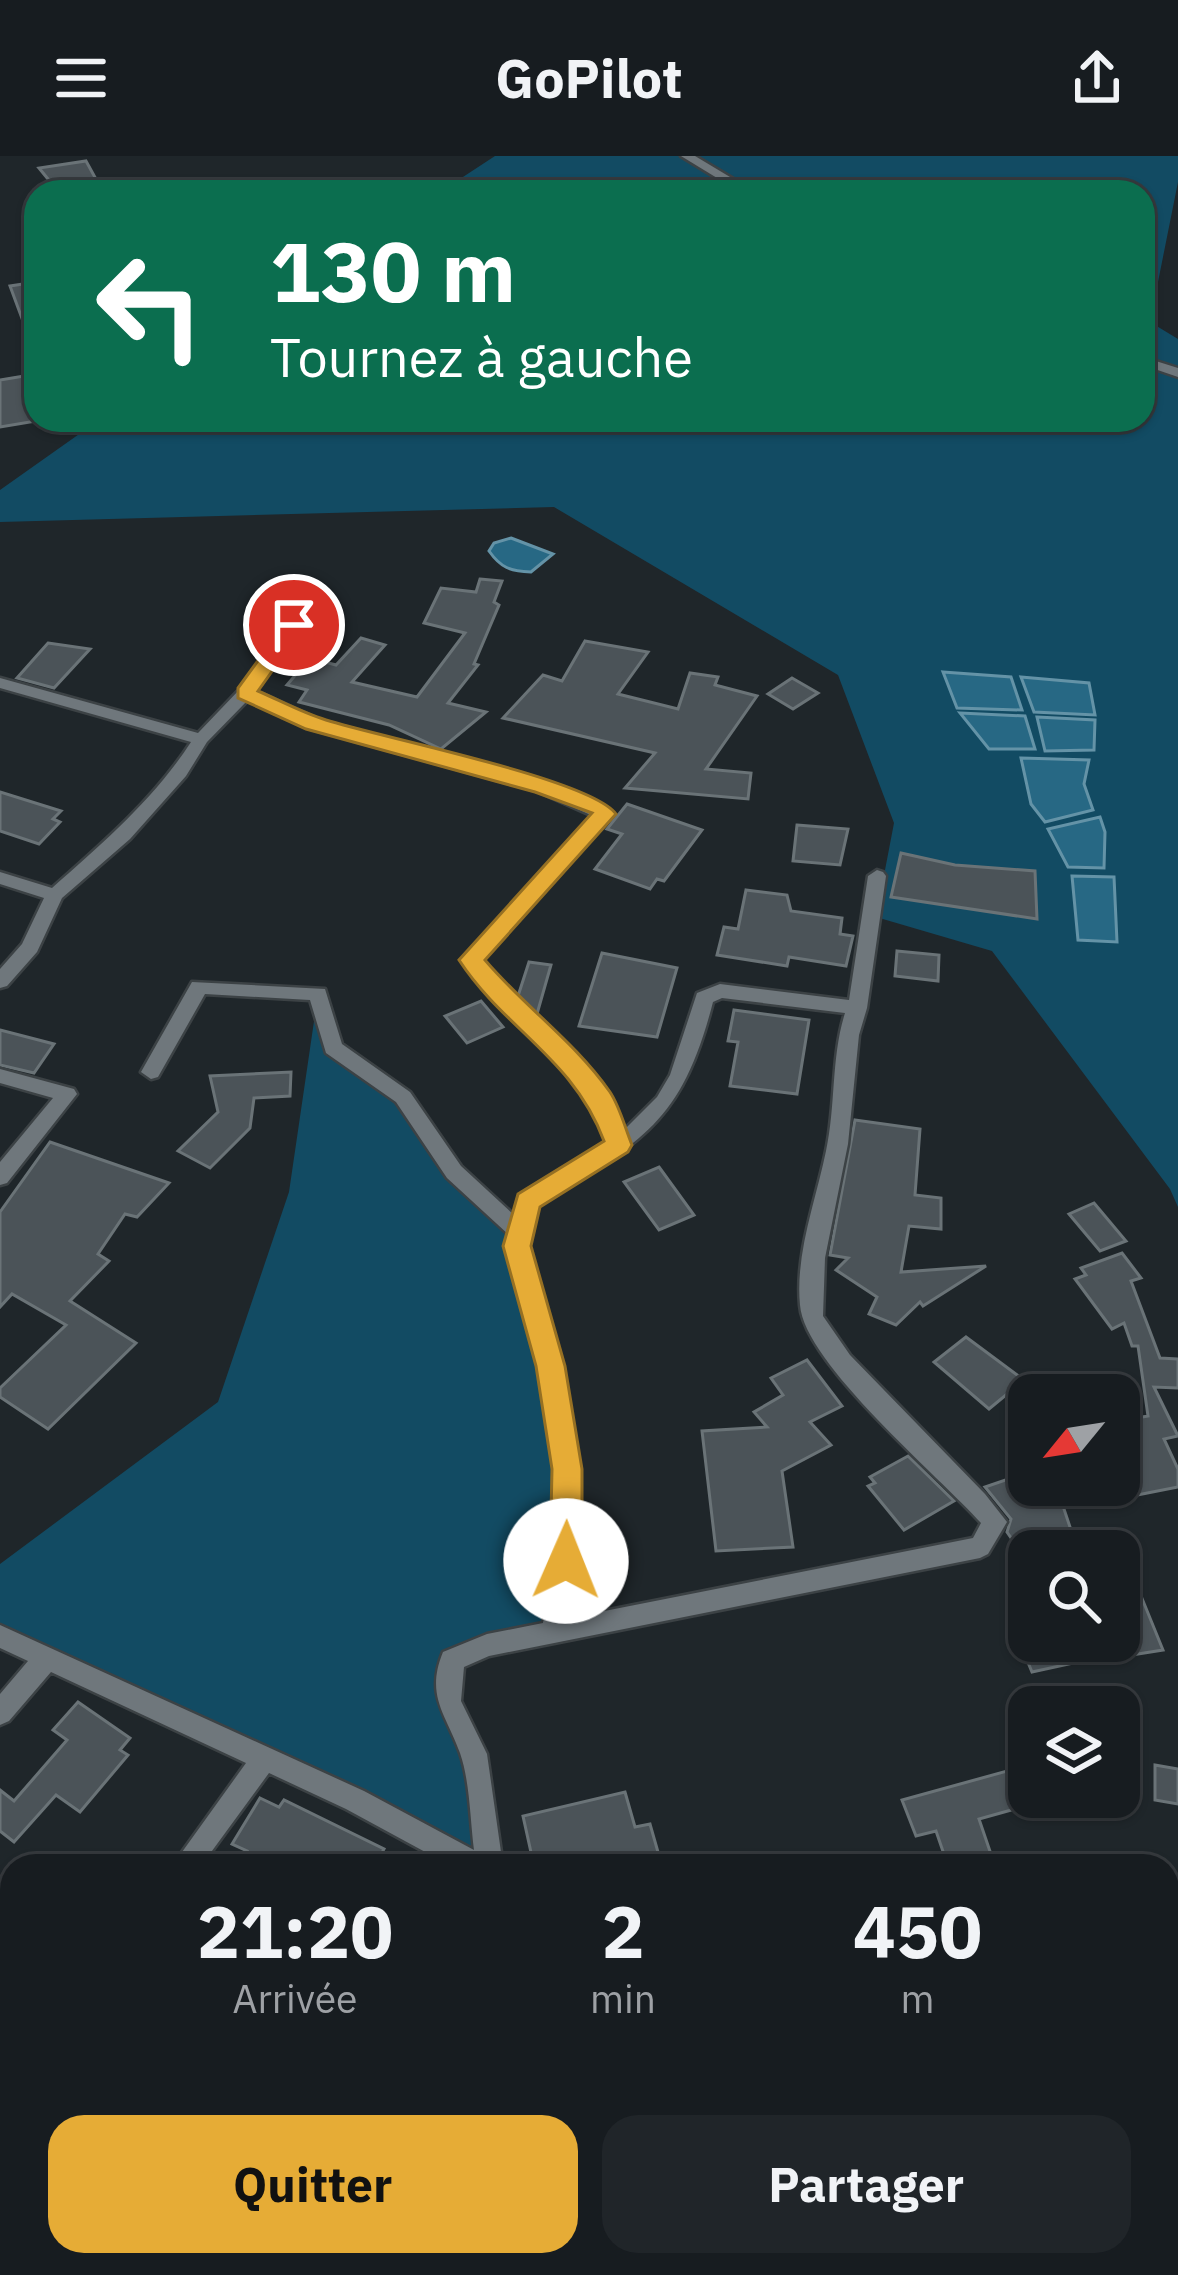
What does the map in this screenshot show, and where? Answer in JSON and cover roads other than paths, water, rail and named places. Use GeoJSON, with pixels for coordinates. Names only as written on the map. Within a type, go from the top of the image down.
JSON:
{"type":"FeatureCollection","features":[{"type":"Feature","properties":{"kind":"street"},"geometry":{"type":"LineString","coordinates":[[687,156],[728,180]]}},
{"type":"Feature","properties":{"kind":"street"},"geometry":{"type":"LineString","coordinates":[[0,981],[31,946],[55,895],[124,835],[180,772],[201,739],[246,693],[294,625]]}},
{"type":"Feature","properties":{"kind":"street"},"geometry":{"type":"LineString","coordinates":[[0,683],[201,739]]}},
{"type":"Feature","properties":{"kind":"street"},"geometry":{"type":"LineString","coordinates":[[246,693],[314,724],[599,807],[602,820],[471,960],[512,1008],[565,1054],[602,1100],[618,1145]]}},
{"type":"Feature","properties":{"kind":"street"},"geometry":{"type":"LineString","coordinates":[[488,1854],[474,1754],[448,1702],[452,1660],[487,1646],[980,1547],[995,1522],[832,1351],[811,1314],[813,1273],[850,1050],[848,1024],[857,1008],[877,876]]}},
{"type":"Feature","properties":{"kind":"street"},"geometry":{"type":"LineString","coordinates":[[0,878],[55,895]]}},
{"type":"Feature","properties":{"kind":"street"},"geometry":{"type":"LineString","coordinates":[[151,1072],[199,987],[318,994],[333,1048],[403,1097],[454,1172],[519,1232]]}},
{"type":"Feature","properties":{"kind":"street"},"geometry":{"type":"LineString","coordinates":[[554,1632],[566,1561],[567,1469],[550,1366],[517,1246],[528,1201],[636,1135],[667,1103],[687,1061],[704,998],[710,994],[719,991],[857,1008]]}},
{"type":"Feature","properties":{"kind":"street"},"geometry":{"type":"LineString","coordinates":[[0,1076],[67,1094],[0,1177]]}},
{"type":"Feature","properties":{"kind":"street"},"geometry":{"type":"LineString","coordinates":[[0,1636],[265,1758],[454,1854]]}},
{"type":"Feature","properties":{"kind":"street"},"geometry":{"type":"LineString","coordinates":[[0,1713],[47,1658]]}},
{"type":"Feature","properties":{"kind":"street"},"geometry":{"type":"LineString","coordinates":[[193,1854],[265,1758]]}}]}
